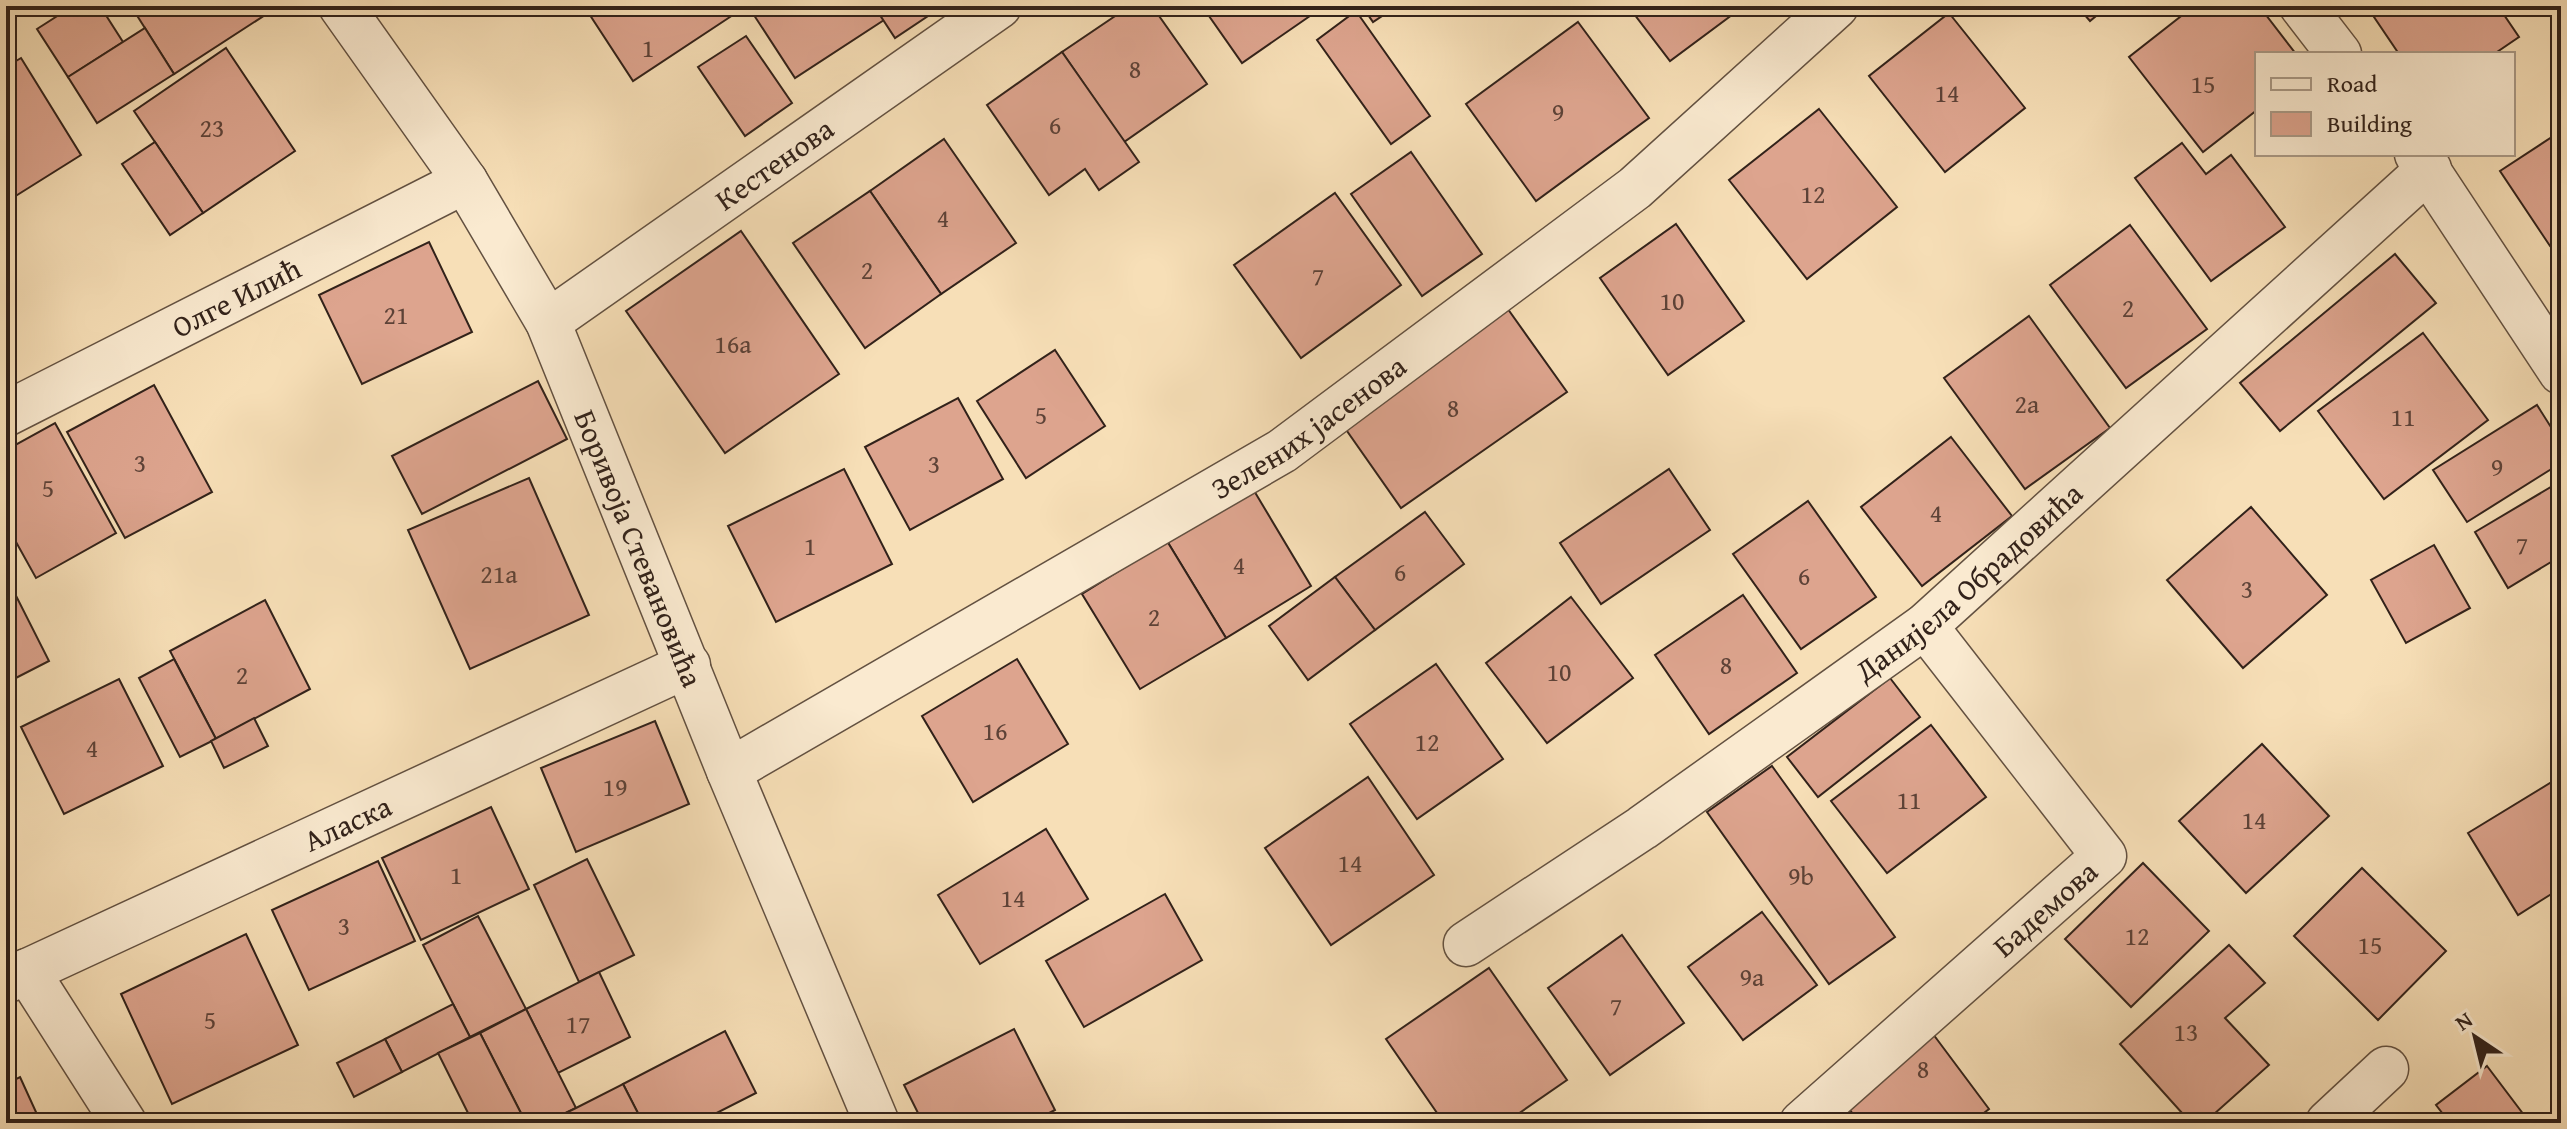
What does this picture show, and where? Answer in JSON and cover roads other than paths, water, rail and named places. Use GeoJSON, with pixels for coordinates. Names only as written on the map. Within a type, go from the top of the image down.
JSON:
{"type":"FeatureCollection","features":[{"type":"Feature","properties":{"kind":"street","name":"Боривоја Стевановића"},"geometry":{"type":"LineString","coordinates":[[341,6],[465,181],[548,322],[729,771],[877,1123]]}},
{"type":"Feature","properties":{"kind":"street","name":"Кестенова"},"geometry":{"type":"LineString","coordinates":[[548,322],[999,6]]}},
{"type":"Feature","properties":{"kind":"street","name":"Зелених јасенова"},"geometry":{"type":"LineString","coordinates":[[729,771],[1282,451],[1635,188],[1836,6]]}},
{"type":"Feature","properties":{"kind":"street"},"geometry":{"type":"LineString","coordinates":[[2302,6],[2337,52]]}},
{"type":"Feature","properties":{"kind":"street"},"geometry":{"type":"LineString","coordinates":[[2423,161],[2561,372]]}},
{"type":"Feature","properties":{"kind":"street","name":"Данијела Обрадовића"},"geometry":{"type":"LineString","coordinates":[[1466,944],[1642,828],[1925,626],[2423,161]]}},
{"type":"Feature","properties":{"kind":"street","name":"Олге Илић"},"geometry":{"type":"LineString","coordinates":[[6,414],[465,181]]}},
{"type":"Feature","properties":{"kind":"street","name":"Бадемова"},"geometry":{"type":"LineString","coordinates":[[1802,1123],[2104,856],[1925,626]]}},
{"type":"Feature","properties":{"kind":"street","name":"Аласка"},"geometry":{"type":"LineString","coordinates":[[16,976],[688,665]]}},
{"type":"Feature","properties":{"kind":"street"},"geometry":{"type":"LineString","coordinates":[[16,976],[124,1123]]}},
{"type":"Feature","properties":{"kind":"street"},"geometry":{"type":"LineString","coordinates":[[2328,1123],[2386,1069]]}}]}
